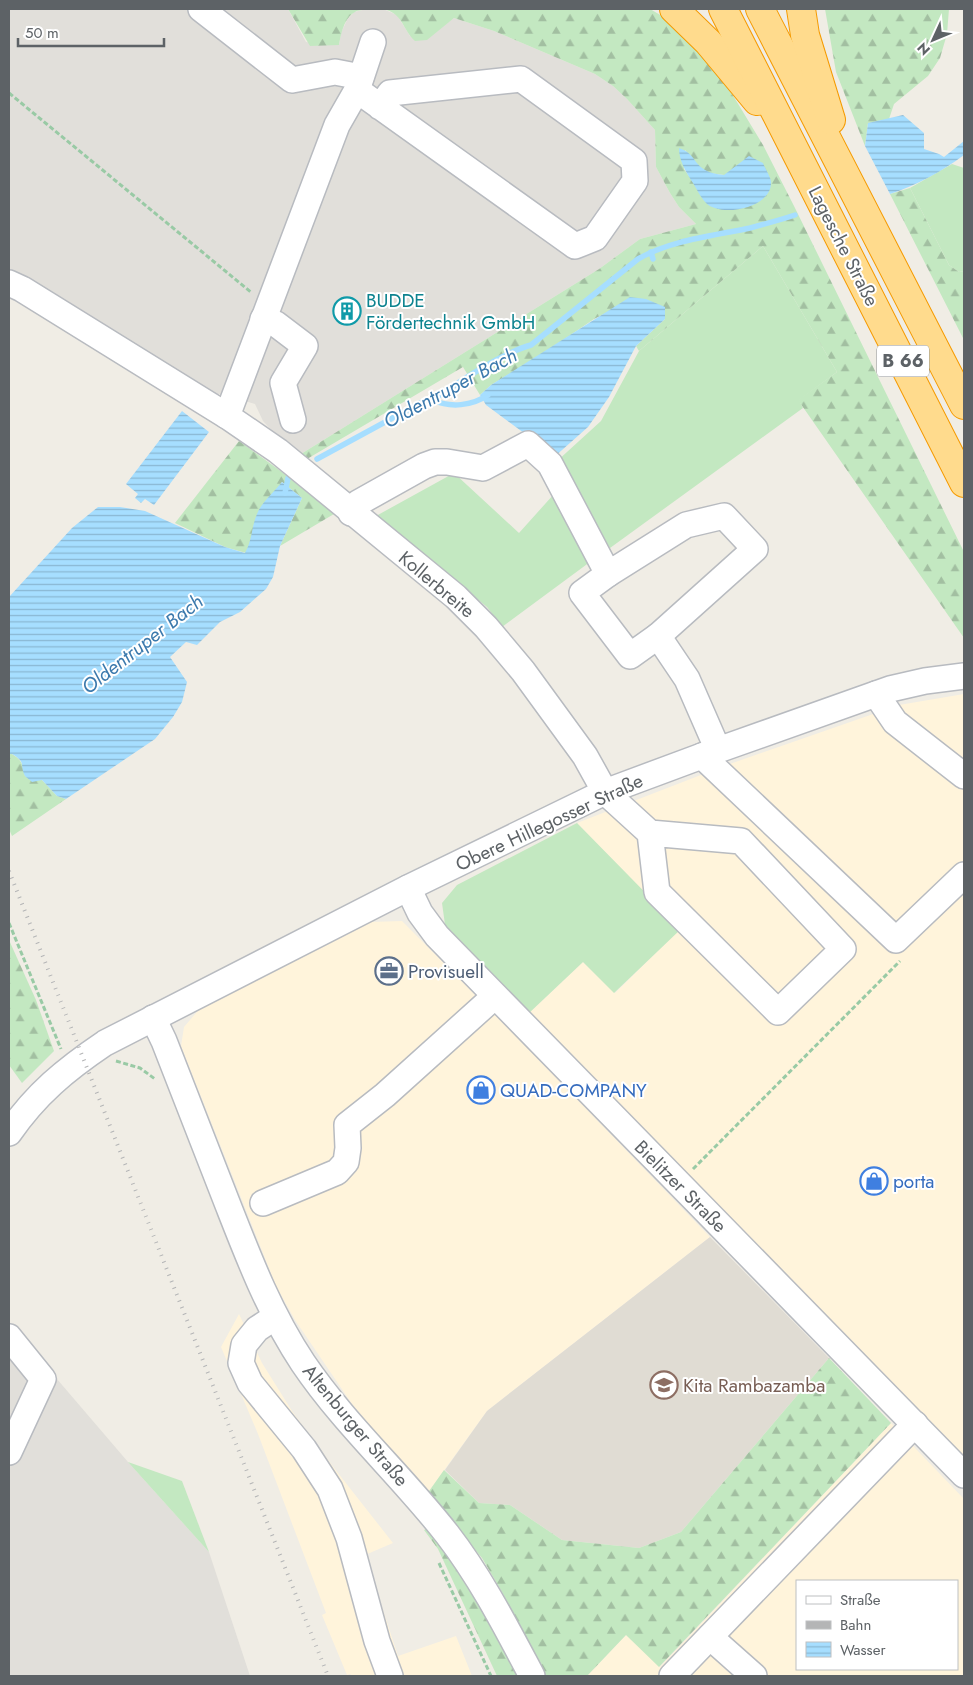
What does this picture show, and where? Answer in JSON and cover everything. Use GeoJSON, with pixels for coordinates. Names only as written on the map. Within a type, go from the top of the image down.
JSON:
{"type":"FeatureCollection","features":[{"type":"Feature","properties":{"kind":"highway"},"geometry":{"type":"LineString","coordinates":[[674,9],[708,42],[753,94],[840,239]]}},
{"type":"Feature","properties":{"kind":"highway","name":"Lagesche Straße"},"geometry":{"type":"LineString","coordinates":[[723,9],[964,483]]}},
{"type":"Feature","properties":{"kind":"highway","name":"Lagesche Straße"},"geometry":{"type":"LineString","coordinates":[[760,9],[964,405]]}},
{"type":"Feature","properties":{"kind":"highway"},"geometry":{"type":"LineString","coordinates":[[801,9],[805,34],[852,186]]}},
{"type":"Feature","properties":{"kind":"street"},"geometry":{"type":"LineString","coordinates":[[201,9],[292,80],[335,72],[359,84],[380,107],[575,246],[595,238],[635,181],[634,161],[521,80],[390,94],[380,107]]}},
{"type":"Feature","properties":{"kind":"street"},"geometry":{"type":"LineString","coordinates":[[227,416],[337,125],[359,84],[374,42]]}},
{"type":"Feature","properties":{"kind":"street","name":"Kollerbreite"},"geometry":{"type":"LineString","coordinates":[[9,283],[22,289],[227,416],[278,451],[456,598],[486,627],[523,671],[585,756],[605,792],[650,833]]}},
{"type":"Feature","properties":{"kind":"street"},"geometry":{"type":"LineString","coordinates":[[265,312],[276,324],[305,346],[283,382],[293,420]]}},
{"type":"Feature","properties":{"kind":"street"},"geometry":{"type":"LineString","coordinates":[[351,513],[358,503],[424,466],[435,462],[447,462],[483,468],[528,444],[550,464],[608,574]]}},
{"type":"Feature","properties":{"kind":"street"},"geometry":{"type":"LineString","coordinates":[[724,516],[755,549],[658,636],[630,656],[582,593],[608,574],[686,524],[724,516]]}},
{"type":"Feature","properties":{"kind":"street"},"geometry":{"type":"LineString","coordinates":[[658,636],[687,680],[710,753],[896,940],[964,875]]}},
{"type":"Feature","properties":{"kind":"street","name":"Obere Hillegosser Straße"},"geometry":{"type":"LineString","coordinates":[[9,1133],[35,1100],[68,1069],[105,1044],[408,888],[605,792],[876,694],[924,681],[964,676]]}},
{"type":"Feature","properties":{"kind":"street"},"geometry":{"type":"LineString","coordinates":[[876,694],[895,722],[964,776]]}},
{"type":"Feature","properties":{"kind":"street"},"geometry":{"type":"LineString","coordinates":[[650,833],[741,840],[843,949],[778,1012],[658,892],[650,833]]}},
{"type":"Feature","properties":{"kind":"street","name":"Bielitzer Straße"},"geometry":{"type":"LineString","coordinates":[[408,888],[420,913],[437,936],[964,1476]]}},
{"type":"Feature","properties":{"kind":"street"},"geometry":{"type":"LineString","coordinates":[[263,1203],[337,1172],[346,1162],[348,1148],[347,1125],[385,1095],[495,996]]}},
{"type":"Feature","properties":{"kind":"street","name":"Altenburger Straße"},"geometry":{"type":"LineString","coordinates":[[153,1018],[168,1050],[253,1270],[275,1318],[303,1363],[329,1398],[434,1517],[471,1566],[532,1676]]}},
{"type":"Feature","properties":{"kind":"street"},"geometry":{"type":"LineString","coordinates":[[275,1318],[258,1329],[244,1345],[241,1363],[250,1383],[304,1449],[330,1489],[349,1538],[377,1641],[390,1676]]}},
{"type":"Feature","properties":{"kind":"street"},"geometry":{"type":"LineString","coordinates":[[9,1337],[43,1379],[9,1452]]}},
{"type":"Feature","properties":{"kind":"street"},"geometry":{"type":"LineString","coordinates":[[675,1675],[914,1424]]}},
{"type":"Feature","properties":{"kind":"street"},"geometry":{"type":"LineString","coordinates":[[710,1637],[754,1676]]}},
{"type":"Feature","properties":{"kind":"path"},"geometry":{"type":"LineString","coordinates":[[9,93],[265,312]]}},
{"type":"Feature","properties":{"kind":"path"},"geometry":{"type":"LineString","coordinates":[[9,923],[68,1069]]}},
{"type":"Feature","properties":{"kind":"path"},"geometry":{"type":"LineString","coordinates":[[679,1184],[903,958]]}},
{"type":"Feature","properties":{"kind":"shaded area"},"geometry":{"type":"Polygon","coordinates":[[[9,9],[288,9],[306,42],[339,45],[341,33],[347,20],[354,12],[367,9],[383,9],[397,15],[410,36],[444,25],[454,18],[494,31],[595,74],[613,86],[655,130],[656,167],[679,207],[696,224],[640,239],[599,269],[301,454],[276,435],[263,421],[255,404],[221,394],[204,394],[9,272],[9,9]]]}},
{"type":"Feature","properties":{"kind":"shaded area"},"geometry":{"type":"Polygon","coordinates":[[[964,694],[964,1462],[528,1014],[583,962],[615,993],[680,929],[577,823],[724,766],[899,705],[964,694]]]}},
{"type":"Feature","properties":{"kind":"shaded area"},"geometry":{"type":"Polygon","coordinates":[[[402,921],[710,1237],[487,1411],[427,1494],[352,1404],[295,1320],[276,1286],[181,1046],[184,1027],[202,1006],[370,922],[402,921]]]}},
{"type":"Feature","properties":{"kind":"shaded area","name":"Kita Rambazamba"},"geometry":{"type":"Polygon","coordinates":[[[710,1237],[829,1358],[681,1532],[639,1548],[562,1540],[510,1505],[479,1503],[445,1470],[487,1411],[710,1237]]]}},
{"type":"Feature","properties":{"kind":"shaded area"},"geometry":{"type":"Polygon","coordinates":[[[239,1314],[262,1363],[292,1411],[393,1543],[365,1555],[398,1656],[456,1636],[472,1676],[347,1675],[322,1615],[326,1613],[258,1434],[221,1347],[239,1314]]]}},
{"type":"Feature","properties":{"kind":"shaded area"},"geometry":{"type":"Polygon","coordinates":[[[9,1323],[128,1462],[209,1552],[250,1676],[9,1676],[9,1323]]]}},
{"type":"Feature","properties":{"kind":"shaded area"},"geometry":{"type":"Polygon","coordinates":[[[891,1423],[964,1499],[964,1676],[587,1676],[626,1635],[660,1667],[891,1423]]]}},
{"type":"Feature","properties":{"kind":"green space"},"geometry":{"type":"Polygon","coordinates":[[[288,9],[367,9],[356,11],[348,18],[339,45],[310,46],[288,9]]]}},
{"type":"Feature","properties":{"kind":"green space"},"geometry":{"type":"Polygon","coordinates":[[[383,9],[650,9],[669,20],[720,74],[763,145],[964,552],[964,638],[798,400],[837,372],[763,246],[639,351],[636,346],[665,319],[612,310],[594,319],[541,355],[491,385],[480,395],[463,367],[307,459],[301,454],[599,269],[640,239],[696,224],[679,207],[656,167],[655,130],[613,86],[595,74],[494,31],[454,18],[427,40],[415,41],[395,14],[383,9]],[[685,150],[684,169],[693,182],[724,175],[705,171],[697,165],[685,150]]]}},
{"type":"Feature","properties":{"kind":"green space"},"geometry":{"type":"Polygon","coordinates":[[[825,9],[949,9],[947,34],[940,58],[928,76],[894,104],[889,119],[868,123],[865,146],[836,72],[825,9]]]}},
{"type":"Feature","properties":{"kind":"green space"},"geometry":{"type":"Polygon","coordinates":[[[952,164],[964,168],[964,271],[959,272],[949,265],[910,188],[952,164]]]}},
{"type":"Feature","properties":{"kind":"green space"},"geometry":{"type":"Polygon","coordinates":[[[910,188],[949,265],[959,272],[964,271],[964,340],[890,194],[910,188]]]}},
{"type":"Feature","properties":{"kind":"green space"},"geometry":{"type":"Polygon","coordinates":[[[763,246],[837,372],[799,400],[803,408],[610,548],[556,462],[601,421],[639,351],[763,246]]]}},
{"type":"Feature","properties":{"kind":"green space"},"geometry":{"type":"Polygon","coordinates":[[[239,441],[282,472],[334,514],[280,546],[302,498],[282,482],[254,524],[252,540],[246,553],[225,547],[175,523],[239,441]]]}},
{"type":"Feature","properties":{"kind":"green space"},"geometry":{"type":"Polygon","coordinates":[[[454,473],[519,533],[554,494],[594,559],[502,627],[487,607],[376,516],[454,473]]]}},
{"type":"Feature","properties":{"kind":"green space"},"geometry":{"type":"Polygon","coordinates":[[[9,754],[12,754],[20,761],[25,776],[42,780],[57,796],[66,799],[12,836],[9,829],[9,754]]]}},
{"type":"Feature","properties":{"kind":"green space"},"geometry":{"type":"Polygon","coordinates":[[[577,823],[681,929],[614,993],[583,962],[528,1014],[446,932],[442,903],[457,885],[577,823]]]}},
{"type":"Feature","properties":{"kind":"green space"},"geometry":{"type":"Polygon","coordinates":[[[9,940],[36,1000],[54,1051],[22,1083],[9,1065],[9,940]]]}},
{"type":"Feature","properties":{"kind":"green space"},"geometry":{"type":"Polygon","coordinates":[[[829,1358],[891,1423],[659,1667],[626,1635],[587,1676],[546,1676],[482,1558],[427,1494],[444,1470],[479,1503],[510,1505],[562,1540],[639,1548],[681,1532],[829,1358]]]}},
{"type":"Feature","properties":{"kind":"green space"},"geometry":{"type":"Polygon","coordinates":[[[128,1462],[182,1481],[209,1552],[128,1462]]]}},
{"type":"Feature","properties":{"kind":"green space"},"geometry":{"type":"Polygon","coordinates":[[[430,1527],[467,1577],[520,1676],[497,1676],[438,1549],[424,1530],[430,1527]]]}},
{"type":"Feature","properties":{"kind":"water"},"geometry":{"type":"Polygon","coordinates":[[[903,115],[924,133],[924,149],[944,157],[964,141],[964,155],[928,178],[890,194],[865,146],[868,123],[903,115]]]}},
{"type":"Feature","properties":{"kind":"water"},"geometry":{"type":"Polygon","coordinates":[[[679,148],[686,151],[706,170],[724,175],[749,156],[763,163],[771,182],[769,192],[754,205],[744,208],[722,210],[713,207],[704,201],[687,172],[681,161],[679,148]]]}},
{"type":"Feature","properties":{"kind":"water"},"geometry":{"type":"Polygon","coordinates":[[[630,297],[646,299],[665,307],[665,319],[636,346],[609,397],[588,427],[553,458],[528,436],[486,405],[480,395],[491,385],[630,297]]]}},
{"type":"Feature","properties":{"kind":"water"},"geometry":{"type":"Polygon","coordinates":[[[182,411],[209,432],[154,505],[145,499],[141,503],[135,498],[138,494],[126,484],[182,411]]]}},
{"type":"Feature","properties":{"kind":"water"},"geometry":{"type":"Polygon","coordinates":[[[282,482],[302,498],[280,546],[273,577],[266,589],[240,612],[220,622],[197,645],[186,642],[170,657],[187,682],[182,702],[173,717],[155,739],[66,799],[57,796],[42,780],[32,782],[27,778],[23,772],[20,760],[9,754],[9,597],[72,528],[98,507],[120,507],[145,511],[225,547],[245,553],[259,510],[282,482]]]}},
{"type":"Feature","properties":{"kind":"waterway","name":"Oldentruper Bach"},"geometry":{"type":"LineString","coordinates":[[317,459],[422,402],[433,400],[493,361],[531,345],[638,259],[678,243],[750,228],[795,215]]}},
{"type":"Feature","properties":{"kind":"waterway","name":"Oldentruper Bach"},"geometry":{"type":"LineString","coordinates":[[651,252],[653,259]]}},
{"type":"Feature","properties":{"kind":"waterway"},"geometry":{"type":"LineString","coordinates":[[433,400],[440,403],[461,405],[475,402],[488,395]]}},
{"type":"Feature","properties":{"kind":"waterway","name":"Oldentruper Bach"},"geometry":{"type":"LineString","coordinates":[[285,493],[288,478]]}},
{"type":"Feature","properties":{"kind":"railway"},"geometry":{"type":"LineString","coordinates":[[9,871],[328,1676]]}},
{"type":"Feature","properties":{"kind":"place","name":"BUDDE Fördertechnik GmbH"},"geometry":{"type":"Point","coordinates":[347,311]}},
{"type":"Feature","properties":{"kind":"place","name":"Provisuell"},"geometry":{"type":"Point","coordinates":[389,971]}},
{"type":"Feature","properties":{"kind":"place","name":"QUAD-COMPANY"},"geometry":{"type":"Point","coordinates":[481,1090]}},
{"type":"Feature","properties":{"kind":"place","name":"porta"},"geometry":{"type":"Point","coordinates":[874,1181]}},
{"type":"Feature","properties":{"kind":"place","name":"Kita Rambazamba"},"geometry":{"type":"Point","coordinates":[664,1385]}}]}
